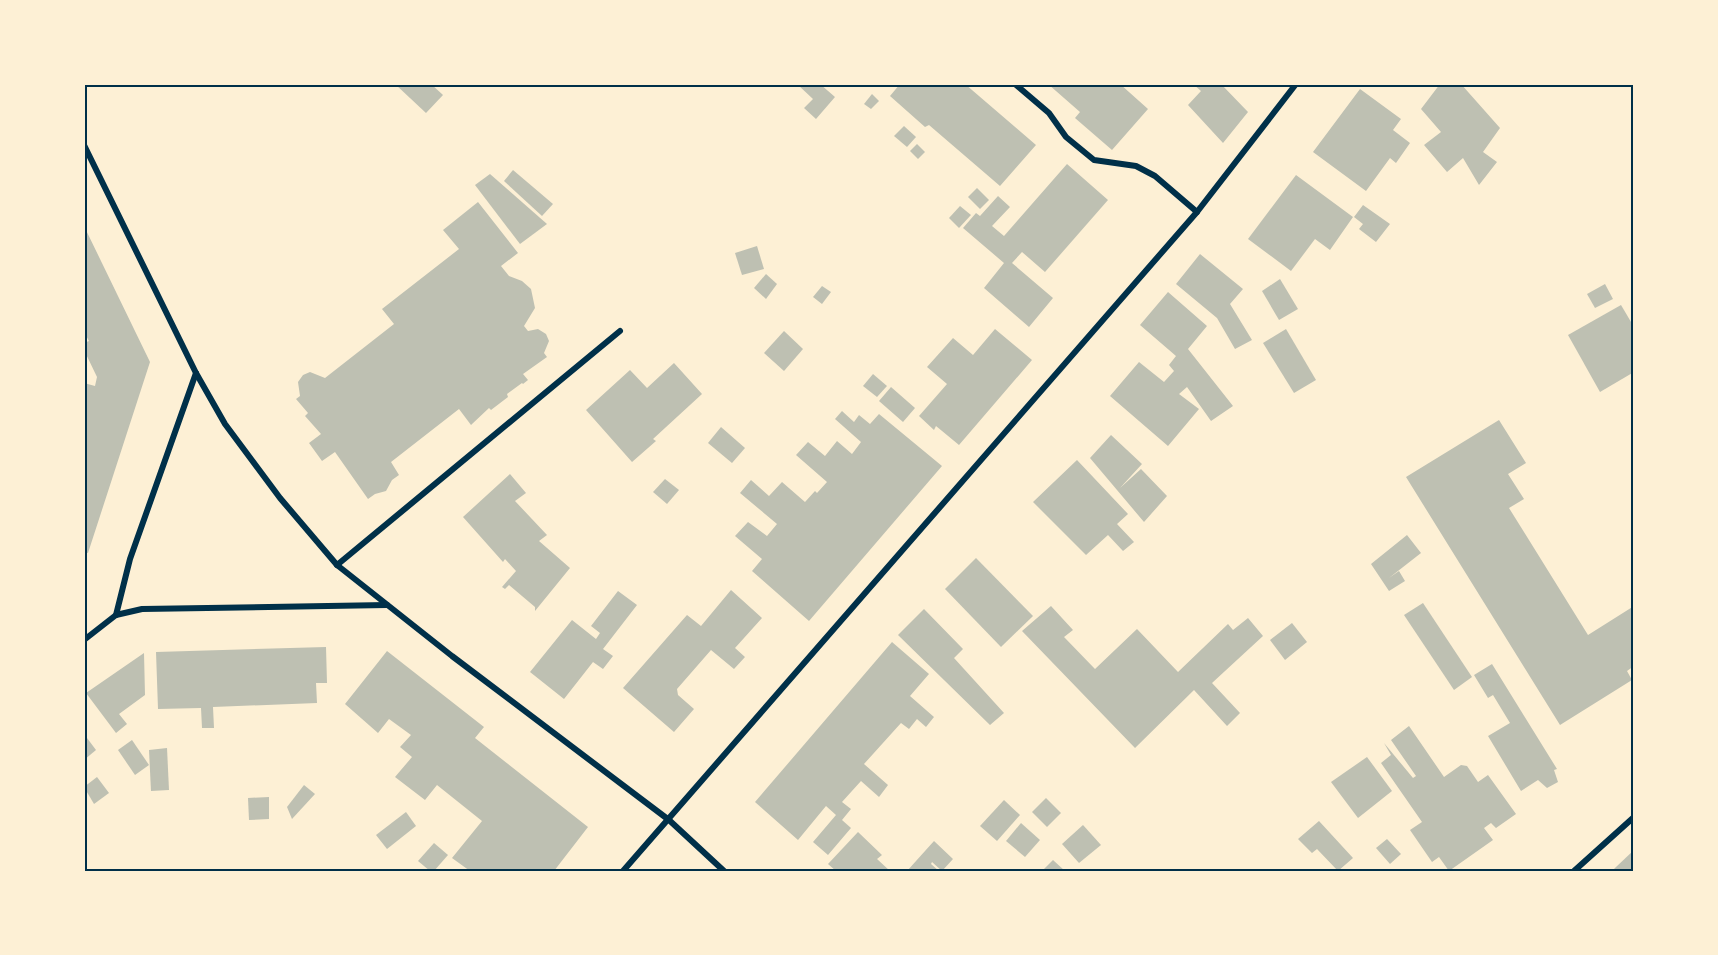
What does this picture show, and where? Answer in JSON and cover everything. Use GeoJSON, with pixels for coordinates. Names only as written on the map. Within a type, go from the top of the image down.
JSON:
{"type":"FeatureCollection","features":[{"type":"Feature","properties":{"kind":"street"},"geometry":{"type":"LineString","coordinates":[[1015,84],[1049,113],[1066,137],[1094,160],[1136,166],[1155,176],[1197,212]]}},
{"type":"Feature","properties":{"kind":"street"},"geometry":{"type":"LineString","coordinates":[[623,871],[1197,212],[1296,84]]}},
{"type":"Feature","properties":{"kind":"street"},"geometry":{"type":"LineString","coordinates":[[84,146],[196,373],[225,424],[280,498],[337,565],[669,820],[724,871]]}},
{"type":"Feature","properties":{"kind":"street"},"geometry":{"type":"LineString","coordinates":[[337,565],[620,331]]}},
{"type":"Feature","properties":{"kind":"street"},"geometry":{"type":"LineString","coordinates":[[116,615],[130,559],[196,373]]}},
{"type":"Feature","properties":{"kind":"street"},"geometry":{"type":"LineString","coordinates":[[84,640],[116,615],[142,609],[387,605]]}},
{"type":"Feature","properties":{"kind":"street"},"geometry":{"type":"LineString","coordinates":[[1574,871],[1634,817]]}},
{"type":"Feature","properties":{"kind":"building"},"geometry":{"type":"Polygon","coordinates":[[[395,84],[431,84],[443,95],[426,113],[395,84]]]}},
{"type":"Feature","properties":{"kind":"building"},"geometry":{"type":"Polygon","coordinates":[[[797,84],[820,84],[835,97],[816,119],[804,108],[813,99],[797,84]]]}},
{"type":"Feature","properties":{"kind":"building"},"geometry":{"type":"Polygon","coordinates":[[[900,84],[957,84],[960,86],[965,84],[1036,145],[1000,186],[929,125],[925,127],[890,96],[900,84]]]}},
{"type":"Feature","properties":{"kind":"building"},"geometry":{"type":"Polygon","coordinates":[[[1048,84],[1120,84],[1148,109],[1112,150],[1075,118],[1080,112],[1048,84]]]}},
{"type":"Feature","properties":{"kind":"building"},"geometry":{"type":"Polygon","coordinates":[[[1193,84],[1221,84],[1248,112],[1223,143],[1188,105],[1201,91],[1193,84]]]}},
{"type":"Feature","properties":{"kind":"building"},"geometry":{"type":"Polygon","coordinates":[[[1440,84],[1461,84],[1500,128],[1483,152],[1497,162],[1479,185],[1463,158],[1447,172],[1424,145],[1441,132],[1421,109],[1440,84]]]}},
{"type":"Feature","properties":{"kind":"building"},"geometry":{"type":"Polygon","coordinates":[[[1360,89],[1401,119],[1393,130],[1410,143],[1396,163],[1390,158],[1366,191],[1313,152],[1360,89]]]}},
{"type":"Feature","properties":{"kind":"building"},"geometry":{"type":"Polygon","coordinates":[[[872,94],[879,101],[871,109],[864,104],[872,94]]]}},
{"type":"Feature","properties":{"kind":"building"},"geometry":{"type":"Polygon","coordinates":[[[904,126],[916,137],[907,147],[894,136],[904,126]]]}},
{"type":"Feature","properties":{"kind":"building"},"geometry":{"type":"Polygon","coordinates":[[[917,144],[925,152],[918,159],[910,151],[917,144]]]}},
{"type":"Feature","properties":{"kind":"building"},"geometry":{"type":"Polygon","coordinates":[[[1067,164],[1108,200],[1045,272],[1022,252],[1012,263],[1053,298],[1029,327],[984,288],[1004,263],[963,228],[976,213],[980,216],[998,196],[1010,207],[992,226],[1004,236],[1067,164]]]}},
{"type":"Feature","properties":{"kind":"building"},"geometry":{"type":"Polygon","coordinates":[[[513,170],[553,204],[542,216],[504,181],[513,170]]]}},
{"type":"Feature","properties":{"kind":"building"},"geometry":{"type":"Polygon","coordinates":[[[490,174],[547,224],[520,244],[475,185],[490,174]]]}},
{"type":"Feature","properties":{"kind":"building"},"geometry":{"type":"Polygon","coordinates":[[[1296,175],[1353,217],[1330,250],[1315,239],[1291,271],[1248,239],[1296,175]]]}},
{"type":"Feature","properties":{"kind":"building"},"geometry":{"type":"Polygon","coordinates":[[[977,188],[989,200],[980,209],[968,197],[977,188]]]}},
{"type":"Feature","properties":{"kind":"building"},"geometry":{"type":"Polygon","coordinates":[[[478,202],[518,253],[501,266],[509,276],[522,281],[531,289],[535,308],[524,326],[528,331],[538,329],[546,334],[549,341],[544,353],[547,357],[523,374],[528,380],[507,394],[508,397],[491,410],[489,408],[471,425],[459,409],[391,462],[399,475],[392,480],[386,491],[368,499],[335,452],[322,461],[309,443],[321,434],[305,416],[308,413],[296,399],[300,396],[298,382],[303,375],[310,372],[325,378],[394,324],[382,309],[459,249],[443,230],[478,202]]]}},
{"type":"Feature","properties":{"kind":"building"},"geometry":{"type":"Polygon","coordinates":[[[1363,205],[1390,224],[1376,242],[1359,229],[1363,224],[1354,217],[1363,205]]]}},
{"type":"Feature","properties":{"kind":"building"},"geometry":{"type":"Polygon","coordinates":[[[960,206],[971,215],[959,228],[949,218],[960,206]]]}},
{"type":"Feature","properties":{"kind":"building"},"geometry":{"type":"Polygon","coordinates":[[[84,226],[150,362],[88,553],[84,552],[84,383],[95,386],[97,377],[84,350],[84,343],[89,341],[84,332],[84,226]]]}},
{"type":"Feature","properties":{"kind":"building"},"geometry":{"type":"Polygon","coordinates":[[[757,246],[764,269],[742,275],[735,253],[757,246]]]}},
{"type":"Feature","properties":{"kind":"building"},"geometry":{"type":"Polygon","coordinates":[[[1200,254],[1243,289],[1230,304],[1252,340],[1235,349],[1217,318],[1176,284],[1200,254]]]}},
{"type":"Feature","properties":{"kind":"building"},"geometry":{"type":"Polygon","coordinates":[[[766,274],[777,284],[766,299],[754,288],[766,274]]]}},
{"type":"Feature","properties":{"kind":"building"},"geometry":{"type":"Polygon","coordinates":[[[1280,279],[1298,309],[1279,320],[1262,291],[1280,279]]]}},
{"type":"Feature","properties":{"kind":"building"},"geometry":{"type":"Polygon","coordinates":[[[1605,284],[1613,299],[1595,308],[1587,294],[1605,284]]]}},
{"type":"Feature","properties":{"kind":"building"},"geometry":{"type":"Polygon","coordinates":[[[822,286],[831,292],[822,304],[813,297],[822,286]]]}},
{"type":"Feature","properties":{"kind":"building"},"geometry":{"type":"Polygon","coordinates":[[[1168,292],[1207,326],[1188,349],[1233,406],[1211,421],[1187,387],[1179,394],[1199,409],[1168,446],[1110,396],[1139,362],[1164,382],[1174,371],[1169,365],[1176,356],[1140,325],[1168,292]]]}},
{"type":"Feature","properties":{"kind":"building"},"geometry":{"type":"Polygon","coordinates":[[[1621,305],[1634,327],[1634,372],[1600,392],[1568,335],[1621,305]]]}},
{"type":"Feature","properties":{"kind":"building"},"geometry":{"type":"Polygon","coordinates":[[[995,329],[1032,360],[959,445],[936,426],[934,430],[919,416],[947,384],[927,367],[953,338],[973,355],[995,329]]]}},
{"type":"Feature","properties":{"kind":"building"},"geometry":{"type":"Polygon","coordinates":[[[1286,329],[1316,380],[1294,393],[1263,343],[1286,329]]]}},
{"type":"Feature","properties":{"kind":"building"},"geometry":{"type":"Polygon","coordinates":[[[784,331],[803,349],[784,371],[764,353],[784,331]]]}},
{"type":"Feature","properties":{"kind":"building"},"geometry":{"type":"Polygon","coordinates":[[[674,363],[702,394],[653,439],[656,441],[632,462],[586,410],[630,370],[647,388],[674,363]]]}},
{"type":"Feature","properties":{"kind":"building"},"geometry":{"type":"Polygon","coordinates":[[[873,374],[887,386],[877,397],[863,386],[873,374]]]}},
{"type":"Feature","properties":{"kind":"building"},"geometry":{"type":"Polygon","coordinates":[[[891,387],[915,408],[903,422],[879,401],[891,387]]]}},
{"type":"Feature","properties":{"kind":"building"},"geometry":{"type":"Polygon","coordinates":[[[842,411],[854,422],[859,415],[870,424],[879,414],[942,466],[809,621],[752,571],[762,559],[735,536],[748,522],[767,536],[777,524],[740,493],[751,480],[769,496],[782,482],[805,502],[815,491],[817,493],[827,482],[796,455],[808,442],[825,456],[837,441],[852,454],[861,442],[835,419],[842,411]]]}},
{"type":"Feature","properties":{"kind":"building"},"geometry":{"type":"Polygon","coordinates":[[[1499,420],[1526,463],[1508,474],[1524,499],[1509,508],[1588,635],[1634,606],[1634,666],[1627,671],[1632,680],[1560,725],[1406,477],[1499,420]]]}},
{"type":"Feature","properties":{"kind":"building"},"geometry":{"type":"Polygon","coordinates":[[[721,427],[745,448],[732,463],[708,443],[721,427]]]}},
{"type":"Feature","properties":{"kind":"building"},"geometry":{"type":"Polygon","coordinates":[[[1111,435],[1142,464],[1120,488],[1141,469],[1167,496],[1144,522],[1090,458],[1111,435]]]}},
{"type":"Feature","properties":{"kind":"building"},"geometry":{"type":"Polygon","coordinates":[[[1077,460],[1128,514],[1117,524],[1134,542],[1123,551],[1108,535],[1086,555],[1033,502],[1077,460]]]}},
{"type":"Feature","properties":{"kind":"building"},"geometry":{"type":"Polygon","coordinates":[[[510,474],[526,493],[515,501],[547,535],[539,541],[570,568],[535,611],[535,607],[509,585],[505,589],[502,587],[516,571],[505,559],[503,562],[463,517],[510,474]]]}},
{"type":"Feature","properties":{"kind":"building"},"geometry":{"type":"Polygon","coordinates":[[[665,479],[679,490],[667,504],[653,492],[665,479]]]}},
{"type":"Feature","properties":{"kind":"building"},"geometry":{"type":"Polygon","coordinates":[[[1407,535],[1421,553],[1389,578],[1399,571],[1405,581],[1389,591],[1371,564],[1407,535]]]}},
{"type":"Feature","properties":{"kind":"building"},"geometry":{"type":"Polygon","coordinates":[[[976,558],[1033,616],[1001,647],[945,589],[976,558]]]}},
{"type":"Feature","properties":{"kind":"building"},"geometry":{"type":"Polygon","coordinates":[[[731,590],[762,618],[735,648],[745,657],[734,669],[711,650],[677,689],[678,695],[694,709],[674,732],[623,688],[687,615],[701,626],[731,590]]]}},
{"type":"Feature","properties":{"kind":"building"},"geometry":{"type":"Polygon","coordinates":[[[618,591],[637,605],[603,649],[613,656],[603,669],[593,662],[564,699],[530,672],[572,620],[596,639],[600,633],[591,626],[618,591]]]}},
{"type":"Feature","properties":{"kind":"building"},"geometry":{"type":"Polygon","coordinates":[[[1423,603],[1472,677],[1454,690],[1404,615],[1423,603]]]}},
{"type":"Feature","properties":{"kind":"building"},"geometry":{"type":"Polygon","coordinates":[[[1051,606],[1073,630],[1064,637],[1095,669],[1137,629],[1178,672],[1228,624],[1233,630],[1248,618],[1263,636],[1212,683],[1240,713],[1227,726],[1194,690],[1135,748],[1022,631],[1051,606]]]}},
{"type":"Feature","properties":{"kind":"building"},"geometry":{"type":"Polygon","coordinates":[[[924,609],[963,649],[954,658],[1004,713],[990,725],[898,635],[924,609]]]}},
{"type":"Feature","properties":{"kind":"building"},"geometry":{"type":"Polygon","coordinates":[[[1292,623],[1307,642],[1285,660],[1270,640],[1292,623]]]}},
{"type":"Feature","properties":{"kind":"building"},"geometry":{"type":"Polygon","coordinates":[[[892,642],[929,674],[910,696],[934,717],[926,727],[917,719],[909,729],[901,723],[864,764],[888,785],[879,797],[861,781],[842,802],[851,809],[842,820],[851,828],[828,855],[813,842],[836,815],[826,806],[798,840],[755,802],[892,642]]]}},
{"type":"Feature","properties":{"kind":"building"},"geometry":{"type":"Polygon","coordinates":[[[326,647],[327,683],[316,683],[317,703],[213,707],[214,728],[202,728],[201,708],[158,709],[156,652],[326,647]]]}},
{"type":"Feature","properties":{"kind":"building"},"geometry":{"type":"Polygon","coordinates":[[[387,651],[484,727],[475,738],[588,827],[554,871],[470,871],[452,858],[482,821],[437,785],[425,800],[395,777],[412,757],[400,747],[411,735],[389,719],[378,733],[345,704],[387,651]]]}},
{"type":"Feature","properties":{"kind":"building"},"geometry":{"type":"Polygon","coordinates":[[[144,653],[145,695],[119,714],[127,724],[116,733],[86,693],[144,653]]]}},
{"type":"Feature","properties":{"kind":"building"},"geometry":{"type":"Polygon","coordinates":[[[1492,664],[1557,769],[1554,770],[1558,782],[1547,788],[1538,780],[1521,791],[1488,736],[1510,723],[1493,695],[1488,698],[1474,675],[1492,664]]]}},
{"type":"Feature","properties":{"kind":"building"},"geometry":{"type":"Polygon","coordinates":[[[1409,726],[1444,777],[1461,765],[1467,766],[1478,782],[1488,775],[1516,814],[1496,828],[1491,823],[1484,828],[1493,840],[1449,871],[1439,857],[1432,862],[1410,830],[1422,822],[1381,763],[1391,755],[1384,743],[1413,778],[1416,776],[1391,740],[1409,726]]]}},
{"type":"Feature","properties":{"kind":"building"},"geometry":{"type":"Polygon","coordinates":[[[84,734],[96,750],[84,760],[84,734]]]}},
{"type":"Feature","properties":{"kind":"building"},"geometry":{"type":"Polygon","coordinates":[[[132,740],[149,765],[135,775],[118,750],[132,740]]]}},
{"type":"Feature","properties":{"kind":"building"},"geometry":{"type":"Polygon","coordinates":[[[167,748],[169,790],[151,791],[149,750],[167,748]]]}},
{"type":"Feature","properties":{"kind":"building"},"geometry":{"type":"Polygon","coordinates":[[[1367,757],[1392,791],[1358,818],[1331,782],[1367,757]]]}},
{"type":"Feature","properties":{"kind":"building"},"geometry":{"type":"Polygon","coordinates":[[[97,777],[109,793],[94,804],[84,787],[97,777]]]}},
{"type":"Feature","properties":{"kind":"building"},"geometry":{"type":"Polygon","coordinates":[[[304,785],[315,794],[292,819],[287,807],[304,785]]]}},
{"type":"Feature","properties":{"kind":"building"},"geometry":{"type":"Polygon","coordinates":[[[269,797],[269,819],[249,820],[248,798],[269,797]]]}},
{"type":"Feature","properties":{"kind":"building"},"geometry":{"type":"Polygon","coordinates":[[[1046,798],[1061,813],[1047,827],[1032,812],[1046,798]]]}},
{"type":"Feature","properties":{"kind":"building"},"geometry":{"type":"Polygon","coordinates":[[[1004,800],[1020,815],[997,841],[980,826],[1004,800]]]}},
{"type":"Feature","properties":{"kind":"building"},"geometry":{"type":"Polygon","coordinates":[[[406,812],[416,826],[387,849],[376,835],[406,812]]]}},
{"type":"Feature","properties":{"kind":"building"},"geometry":{"type":"Polygon","coordinates":[[[1319,821],[1353,858],[1338,871],[1317,849],[1312,853],[1298,839],[1319,821]]]}},
{"type":"Feature","properties":{"kind":"building"},"geometry":{"type":"Polygon","coordinates":[[[1021,823],[1040,840],[1025,857],[1006,841],[1021,823]]]}},
{"type":"Feature","properties":{"kind":"building"},"geometry":{"type":"Polygon","coordinates":[[[1083,825],[1101,845],[1079,863],[1062,844],[1083,825]]]}},
{"type":"Feature","properties":{"kind":"building"},"geometry":{"type":"Polygon","coordinates":[[[858,832],[882,855],[877,859],[890,871],[836,871],[828,864],[858,832]]]}},
{"type":"Feature","properties":{"kind":"building"},"geometry":{"type":"Polygon","coordinates":[[[1387,839],[1401,854],[1390,864],[1376,848],[1387,839]]]}},
{"type":"Feature","properties":{"kind":"building"},"geometry":{"type":"Polygon","coordinates":[[[934,841],[953,859],[942,871],[932,862],[931,864],[939,871],[907,871],[934,841]]]}},
{"type":"Feature","properties":{"kind":"building"},"geometry":{"type":"Polygon","coordinates":[[[434,843],[448,855],[434,871],[430,871],[418,861],[434,843]]]}},
{"type":"Feature","properties":{"kind":"building"},"geometry":{"type":"Polygon","coordinates":[[[1634,850],[1634,871],[1612,871],[1616,867],[1634,850]]]}},
{"type":"Feature","properties":{"kind":"building"},"geometry":{"type":"Polygon","coordinates":[[[1053,860],[1065,871],[1042,871],[1053,860]]]}}]}
